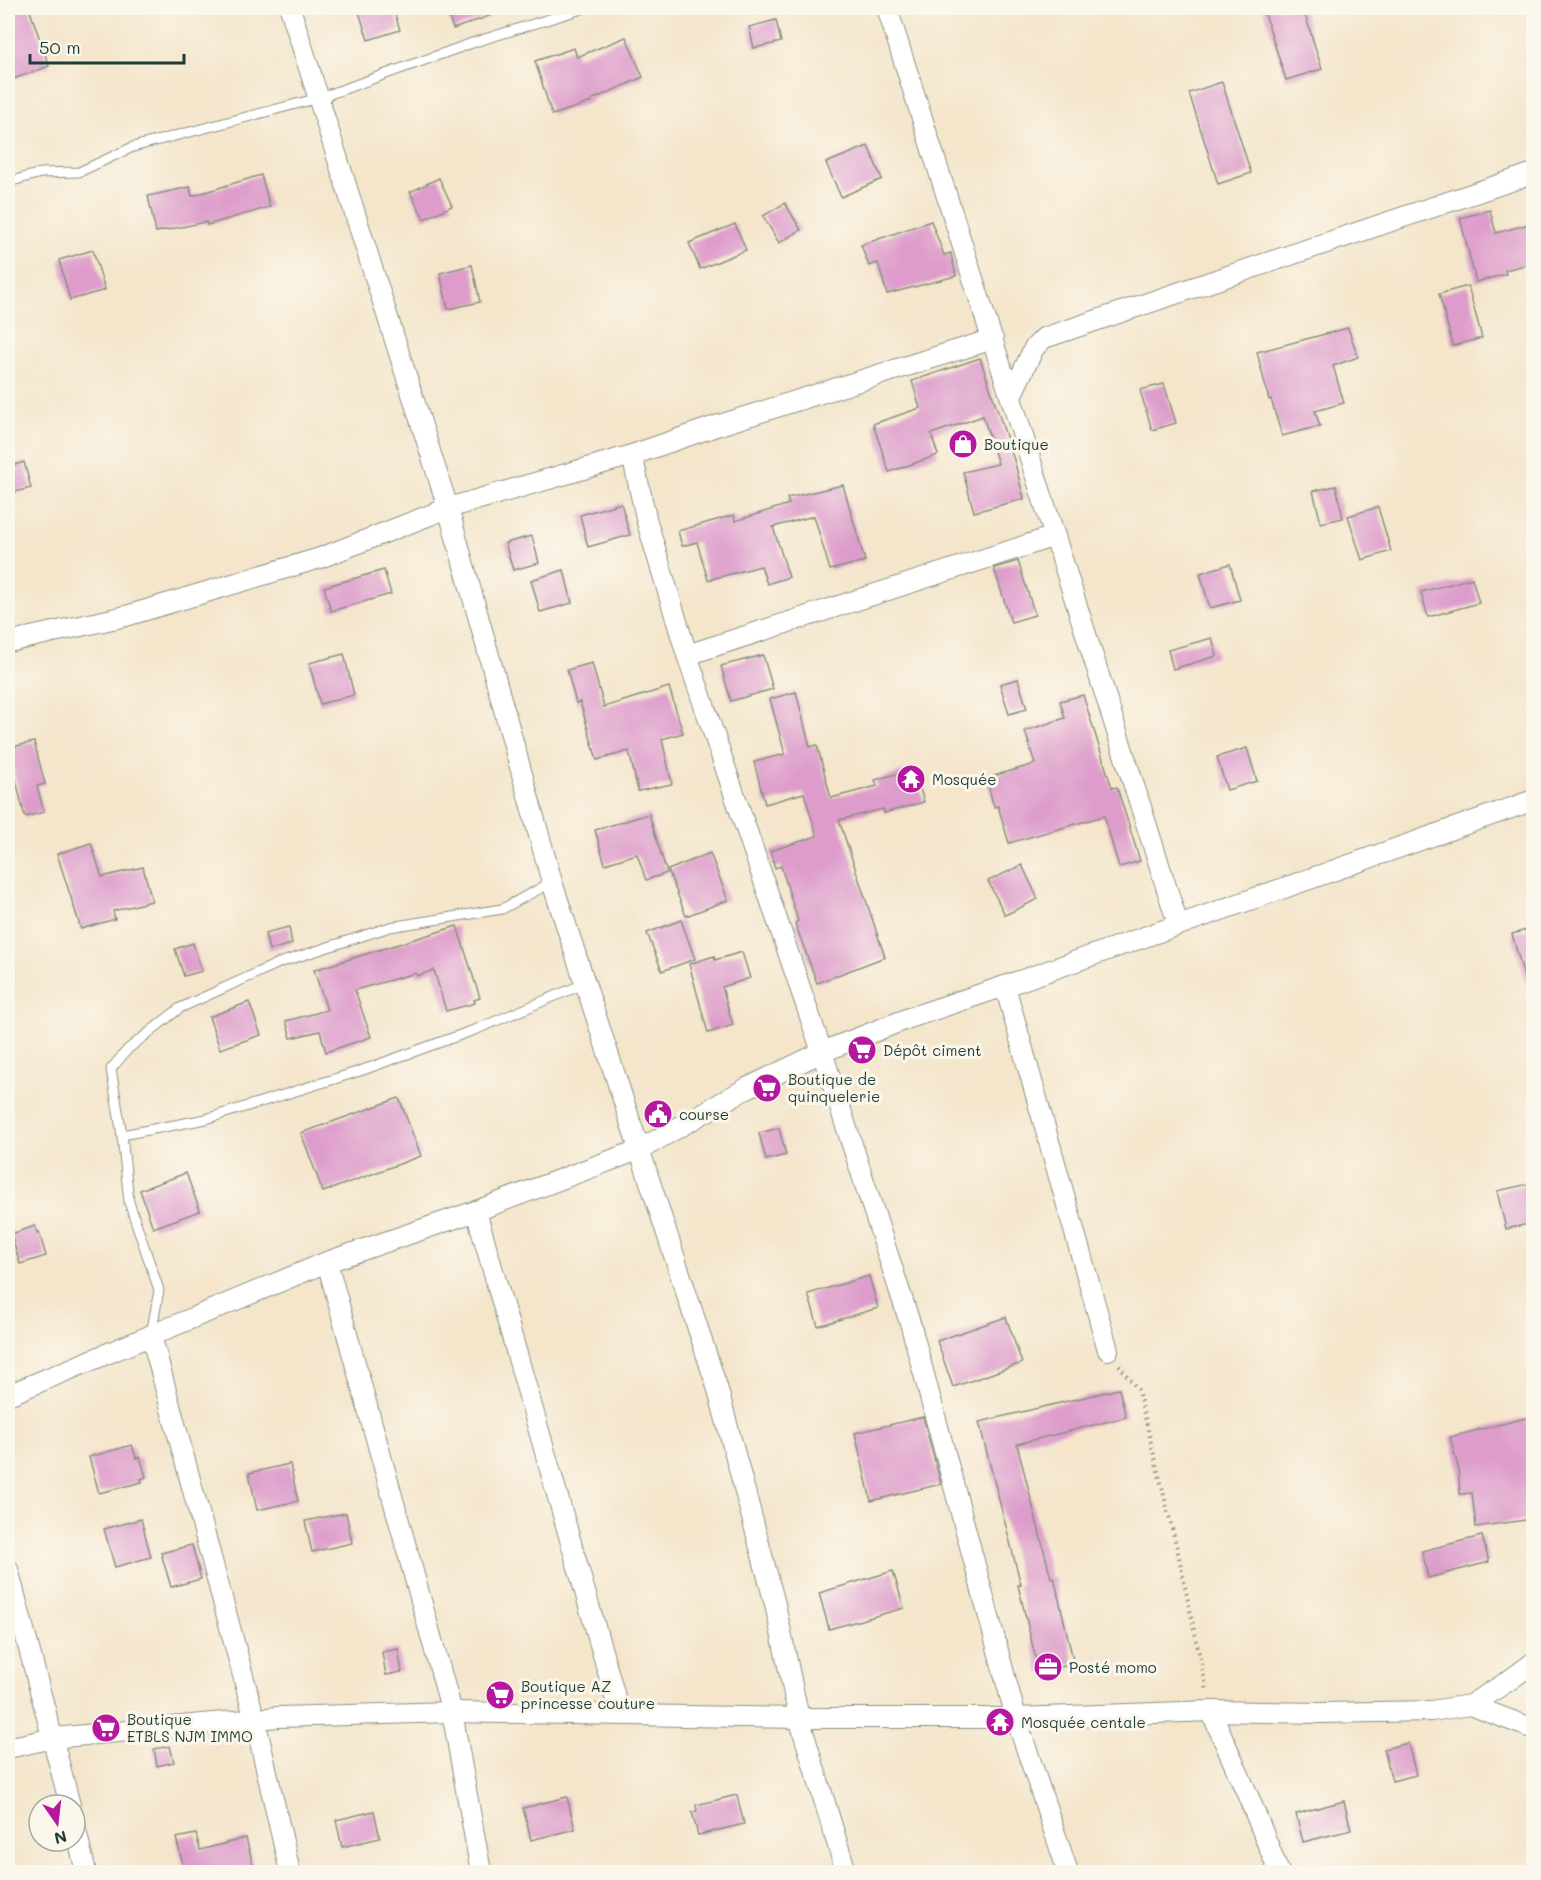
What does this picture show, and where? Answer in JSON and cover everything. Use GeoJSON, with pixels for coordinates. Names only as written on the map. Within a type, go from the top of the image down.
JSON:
{"type":"FeatureCollection","features":[{"type":"Feature","properties":{"kind":"street"},"geometry":{"type":"LineString","coordinates":[[290,8],[448,508],[552,882],[718,1390],[775,1604],[799,1718],[846,1872]]}},
{"type":"Feature","properties":{"kind":"street"},"geometry":{"type":"LineString","coordinates":[[887,8],[1179,924]]}},
{"type":"Feature","properties":{"kind":"street"},"geometry":{"type":"LineString","coordinates":[[1011,396],[1034,348],[1044,338],[1533,173]]}},
{"type":"Feature","properties":{"kind":"street"},"geometry":{"type":"LineString","coordinates":[[8,642],[126,616],[320,558],[448,508],[632,455],[713,426],[993,339]]}},
{"type":"Feature","properties":{"kind":"street"},"geometry":{"type":"LineString","coordinates":[[632,455],[647,522],[687,655],[822,1052],[911,1326],[1016,1719],[1068,1872]]}},
{"type":"Feature","properties":{"kind":"street"},"geometry":{"type":"LineString","coordinates":[[687,655],[1055,536]]}},
{"type":"Feature","properties":{"kind":"street"},"geometry":{"type":"LineString","coordinates":[[8,1395],[327,1262],[476,1211],[641,1149],[747,1088],[822,1052],[909,1018],[1533,800]]}},
{"type":"Feature","properties":{"kind":"street"},"geometry":{"type":"LineString","coordinates":[[1005,986],[1108,1350]]}},
{"type":"Feature","properties":{"kind":"street"},"geometry":{"type":"LineString","coordinates":[[476,1211],[620,1714]]}},
{"type":"Feature","properties":{"kind":"street"},"geometry":{"type":"LineString","coordinates":[[327,1262],[452,1712],[481,1872]]}},
{"type":"Feature","properties":{"kind":"street"},"geometry":{"type":"LineString","coordinates":[[151,1335],[255,1720],[290,1872]]}},
{"type":"Feature","properties":{"kind":"street"},"geometry":{"type":"LineString","coordinates":[[8,1569],[67,1793]]}},
{"type":"Feature","properties":{"kind":"street"},"geometry":{"type":"LineString","coordinates":[[8,1748],[53,1738],[278,1717],[452,1712],[1016,1719],[1211,1711],[1321,1713],[1431,1711],[1470,1705],[1507,1682],[1533,1662]]}},
{"type":"Feature","properties":{"kind":"street"},"geometry":{"type":"LineString","coordinates":[[1470,1705],[1533,1729]]}},
{"type":"Feature","properties":{"kind":"street"},"geometry":{"type":"LineString","coordinates":[[1211,1711],[1250,1798],[1279,1872]]}},
{"type":"Feature","properties":{"kind":"street"},"geometry":{"type":"LineString","coordinates":[[81,1853],[86,1872]]}},
{"type":"Feature","properties":{"kind":"lane"},"geometry":{"type":"LineString","coordinates":[[8,182],[41,173],[79,172],[133,147],[319,98],[475,42],[585,8]]}},
{"type":"Feature","properties":{"kind":"lane"},"geometry":{"type":"LineString","coordinates":[[151,1335],[159,1290],[129,1203],[122,1135],[111,1069],[128,1049],[180,1008],[279,963],[390,927],[502,909],[552,882]]}},
{"type":"Feature","properties":{"kind":"lane"},"geometry":{"type":"LineString","coordinates":[[122,1135],[206,1119],[360,1071],[477,1029],[586,983]]}},
{"type":"Feature","properties":{"kind":"path"},"geometry":{"type":"LineString","coordinates":[[1108,1350],[1138,1390],[1177,1548],[1211,1711]]}},
{"type":"Feature","properties":{"kind":"building"},"geometry":{"type":"Polygon","coordinates":[[[29,8],[49,66],[8,81],[8,11],[29,8]]]}},
{"type":"Feature","properties":{"kind":"building"},"geometry":{"type":"Polygon","coordinates":[[[373,8],[393,8],[400,30],[368,40],[359,12],[373,8]]]}},
{"type":"Feature","properties":{"kind":"building"},"geometry":{"type":"Polygon","coordinates":[[[446,8],[506,8],[506,10],[453,29],[446,8]]]}},
{"type":"Feature","properties":{"kind":"building"},"geometry":{"type":"Polygon","coordinates":[[[1263,8],[1303,8],[1322,69],[1286,80],[1263,8]]]}},
{"type":"Feature","properties":{"kind":"building"},"geometry":{"type":"Polygon","coordinates":[[[776,20],[781,42],[754,48],[749,27],[776,20]]]}},
{"type":"Feature","properties":{"kind":"building"},"geometry":{"type":"Polygon","coordinates":[[[626,37],[643,77],[591,100],[592,102],[552,115],[535,61],[574,48],[577,57],[626,37]]]}},
{"type":"Feature","properties":{"kind":"building"},"geometry":{"type":"Polygon","coordinates":[[[1222,82],[1251,173],[1218,184],[1189,93],[1222,82]]]}},
{"type":"Feature","properties":{"kind":"building"},"geometry":{"type":"Polygon","coordinates":[[[868,146],[882,179],[841,197],[826,163],[868,146]]]}},
{"type":"Feature","properties":{"kind":"building"},"geometry":{"type":"Polygon","coordinates":[[[261,175],[270,207],[207,225],[206,222],[156,232],[148,196],[190,187],[192,196],[261,175]]]}},
{"type":"Feature","properties":{"kind":"building"},"geometry":{"type":"Polygon","coordinates":[[[439,178],[452,206],[424,219],[410,192],[439,178]]]}},
{"type":"Feature","properties":{"kind":"building"},"geometry":{"type":"Polygon","coordinates":[[[785,203],[801,230],[779,243],[763,216],[785,203]]]}},
{"type":"Feature","properties":{"kind":"building"},"geometry":{"type":"Polygon","coordinates":[[[1490,210],[1496,233],[1533,223],[1533,263],[1505,270],[1506,274],[1476,282],[1460,218],[1490,210]]]}},
{"type":"Feature","properties":{"kind":"building"},"geometry":{"type":"Polygon","coordinates":[[[931,221],[944,255],[951,253],[956,276],[887,294],[878,263],[869,266],[861,245],[931,221]]]}},
{"type":"Feature","properties":{"kind":"building"},"geometry":{"type":"Polygon","coordinates":[[[735,224],[746,250],[700,269],[689,243],[735,224]]]}},
{"type":"Feature","properties":{"kind":"building"},"geometry":{"type":"Polygon","coordinates":[[[93,250],[105,290],[70,300],[59,260],[93,250]]]}},
{"type":"Feature","properties":{"kind":"building"},"geometry":{"type":"Polygon","coordinates":[[[472,265],[480,302],[448,309],[440,273],[472,265]]]}},
{"type":"Feature","properties":{"kind":"building"},"geometry":{"type":"Polygon","coordinates":[[[1468,286],[1482,338],[1453,346],[1439,294],[1468,286]]]}},
{"type":"Feature","properties":{"kind":"building"},"geometry":{"type":"Polygon","coordinates":[[[1348,328],[1358,357],[1333,366],[1344,403],[1315,411],[1320,426],[1282,436],[1271,399],[1269,400],[1257,352],[1348,328]]]}},
{"type":"Feature","properties":{"kind":"building"},"geometry":{"type":"Polygon","coordinates":[[[980,358],[1015,463],[1024,499],[974,512],[963,472],[998,464],[983,416],[931,434],[938,455],[889,472],[873,424],[920,408],[912,381],[980,358]]]}},
{"type":"Feature","properties":{"kind":"building"},"geometry":{"type":"Polygon","coordinates":[[[1164,384],[1176,423],[1152,430],[1140,390],[1164,384]]]}},
{"type":"Feature","properties":{"kind":"building"},"geometry":{"type":"Polygon","coordinates":[[[24,462],[31,488],[11,493],[8,467],[24,462]]]}},
{"type":"Feature","properties":{"kind":"building"},"geometry":{"type":"Polygon","coordinates":[[[843,485],[865,561],[830,570],[814,516],[773,527],[789,577],[767,584],[761,566],[708,580],[697,542],[682,546],[678,531],[734,515],[735,521],[789,504],[787,498],[843,485]]]}},
{"type":"Feature","properties":{"kind":"building"},"geometry":{"type":"Polygon","coordinates":[[[1336,486],[1343,518],[1321,523],[1313,491],[1336,486]]]}},
{"type":"Feature","properties":{"kind":"building"},"geometry":{"type":"Polygon","coordinates":[[[621,503],[630,535],[588,547],[580,515],[621,503]]]}},
{"type":"Feature","properties":{"kind":"building"},"geometry":{"type":"Polygon","coordinates":[[[1378,507],[1391,551],[1362,560],[1348,516],[1378,507]]]}},
{"type":"Feature","properties":{"kind":"building"},"geometry":{"type":"Polygon","coordinates":[[[532,536],[539,563],[513,570],[505,543],[532,536]]]}},
{"type":"Feature","properties":{"kind":"building"},"geometry":{"type":"Polygon","coordinates":[[[1018,561],[1035,615],[1011,622],[994,568],[1018,561]]]}},
{"type":"Feature","properties":{"kind":"building"},"geometry":{"type":"Polygon","coordinates":[[[1230,564],[1240,600],[1210,608],[1200,573],[1230,564]]]}},
{"type":"Feature","properties":{"kind":"building"},"geometry":{"type":"Polygon","coordinates":[[[384,570],[391,594],[331,611],[324,587],[384,570]]]}},
{"type":"Feature","properties":{"kind":"building"},"geometry":{"type":"Polygon","coordinates":[[[564,570],[572,603],[540,612],[531,580],[564,570]]]}},
{"type":"Feature","properties":{"kind":"building"},"geometry":{"type":"Polygon","coordinates":[[[1472,578],[1479,603],[1428,617],[1421,592],[1472,578]]]}},
{"type":"Feature","properties":{"kind":"building"},"geometry":{"type":"Polygon","coordinates":[[[1212,638],[1217,656],[1173,669],[1168,650],[1212,638]]]}},
{"type":"Feature","properties":{"kind":"building"},"geometry":{"type":"Polygon","coordinates":[[[344,654],[354,695],[320,704],[309,663],[344,654]]]}},
{"type":"Feature","properties":{"kind":"building"},"geometry":{"type":"Polygon","coordinates":[[[763,655],[773,689],[731,701],[721,666],[763,655]]]}},
{"type":"Feature","properties":{"kind":"building"},"geometry":{"type":"Polygon","coordinates":[[[592,663],[604,707],[669,687],[683,733],[662,739],[672,784],[638,791],[629,751],[597,760],[580,702],[576,703],[567,670],[592,663]]]}},
{"type":"Feature","properties":{"kind":"building"},"geometry":{"type":"Polygon","coordinates":[[[1018,679],[1027,709],[1009,714],[1000,684],[1018,679]]]}},
{"type":"Feature","properties":{"kind":"building"},"geometry":{"type":"Polygon","coordinates":[[[796,692],[810,747],[817,745],[831,798],[877,786],[875,780],[914,769],[924,802],[884,813],[883,809],[839,820],[885,957],[817,983],[795,923],[798,921],[781,866],[775,868],[770,851],[817,836],[804,793],[765,804],[754,762],[785,754],[770,699],[796,692]]]}},
{"type":"Feature","properties":{"kind":"building"},"geometry":{"type":"Polygon","coordinates":[[[1083,695],[1112,788],[1117,787],[1140,861],[1119,867],[1104,816],[1009,843],[998,806],[994,807],[986,778],[1035,764],[1025,731],[1065,718],[1060,701],[1083,695]]]}},
{"type":"Feature","properties":{"kind":"building"},"geometry":{"type":"Polygon","coordinates":[[[34,742],[45,784],[37,786],[44,812],[25,817],[8,748],[34,742]]]}},
{"type":"Feature","properties":{"kind":"building"},"geometry":{"type":"Polygon","coordinates":[[[1247,748],[1257,781],[1227,790],[1217,757],[1247,748]]]}},
{"type":"Feature","properties":{"kind":"building"},"geometry":{"type":"Polygon","coordinates":[[[649,814],[667,873],[646,880],[637,854],[605,864],[595,830],[649,814]]]}},
{"type":"Feature","properties":{"kind":"building"},"geometry":{"type":"Polygon","coordinates":[[[91,843],[102,877],[143,867],[152,901],[113,911],[115,919],[81,929],[57,854],[91,843]]]}},
{"type":"Feature","properties":{"kind":"building"},"geometry":{"type":"Polygon","coordinates":[[[710,853],[728,900],[686,916],[668,870],[710,853]]]}},
{"type":"Feature","properties":{"kind":"building"},"geometry":{"type":"Polygon","coordinates":[[[1022,865],[1038,899],[1005,915],[988,881],[1022,865]]]}},
{"type":"Feature","properties":{"kind":"building"},"geometry":{"type":"Polygon","coordinates":[[[681,920],[695,959],[662,971],[647,933],[681,920]]]}},
{"type":"Feature","properties":{"kind":"building"},"geometry":{"type":"Polygon","coordinates":[[[457,926],[480,998],[474,1000],[475,1003],[446,1011],[434,970],[417,976],[416,973],[355,990],[371,1037],[326,1052],[320,1031],[291,1038],[286,1021],[327,1010],[314,970],[457,926]]]}},
{"type":"Feature","properties":{"kind":"building"},"geometry":{"type":"Polygon","coordinates":[[[289,927],[292,944],[269,950],[265,933],[289,927]]]}},
{"type":"Feature","properties":{"kind":"building"},"geometry":{"type":"Polygon","coordinates":[[[1533,928],[1533,993],[1529,994],[1512,934],[1533,928]]]}},
{"type":"Feature","properties":{"kind":"building"},"geometry":{"type":"Polygon","coordinates":[[[193,943],[202,971],[184,976],[175,949],[193,943]]]}},
{"type":"Feature","properties":{"kind":"building"},"geometry":{"type":"Polygon","coordinates":[[[742,952],[750,978],[722,987],[733,1025],[708,1033],[689,964],[714,956],[715,960],[742,952]]]}},
{"type":"Feature","properties":{"kind":"building"},"geometry":{"type":"Polygon","coordinates":[[[249,1002],[261,1035],[220,1049],[209,1017],[249,1002]]]}},
{"type":"Feature","properties":{"kind":"building"},"geometry":{"type":"Polygon","coordinates":[[[399,1098],[421,1156],[323,1192],[301,1133],[399,1098]]]}},
{"type":"Feature","properties":{"kind":"building"},"geometry":{"type":"Polygon","coordinates":[[[779,1128],[786,1155],[766,1160],[759,1133],[779,1128]]]}},
{"type":"Feature","properties":{"kind":"building"},"geometry":{"type":"Polygon","coordinates":[[[186,1173],[200,1211],[153,1228],[140,1190],[186,1173]]]}},
{"type":"Feature","properties":{"kind":"building"},"geometry":{"type":"Polygon","coordinates":[[[1533,1183],[1533,1223],[1506,1229],[1497,1191],[1533,1183]]]}},
{"type":"Feature","properties":{"kind":"building"},"geometry":{"type":"Polygon","coordinates":[[[35,1226],[46,1256],[20,1264],[11,1234],[35,1226]]]}},
{"type":"Feature","properties":{"kind":"building"},"geometry":{"type":"Polygon","coordinates":[[[869,1276],[878,1308],[818,1326],[808,1294],[869,1276]]]}},
{"type":"Feature","properties":{"kind":"building"},"geometry":{"type":"Polygon","coordinates":[[[1006,1317],[1022,1363],[953,1387],[937,1341],[1006,1317]]]}},
{"type":"Feature","properties":{"kind":"building"},"geometry":{"type":"Polygon","coordinates":[[[1119,1389],[1126,1417],[1017,1444],[1051,1578],[1054,1577],[1074,1664],[1039,1672],[1018,1585],[1021,1585],[979,1422],[1119,1389]]]}},
{"type":"Feature","properties":{"kind":"building"},"geometry":{"type":"Polygon","coordinates":[[[923,1417],[941,1484],[871,1501],[855,1433],[923,1417]]]}},
{"type":"Feature","properties":{"kind":"building"},"geometry":{"type":"Polygon","coordinates":[[[1526,1418],[1533,1447],[1533,1519],[1476,1527],[1472,1493],[1460,1494],[1458,1467],[1450,1437],[1526,1418]]]}},
{"type":"Feature","properties":{"kind":"building"},"geometry":{"type":"Polygon","coordinates":[[[132,1445],[136,1458],[140,1457],[146,1477],[141,1479],[142,1482],[99,1493],[89,1457],[132,1445]]]}},
{"type":"Feature","properties":{"kind":"building"},"geometry":{"type":"Polygon","coordinates":[[[290,1464],[298,1501],[257,1510],[249,1473],[290,1464]]]}},
{"type":"Feature","properties":{"kind":"building"},"geometry":{"type":"Polygon","coordinates":[[[346,1513],[352,1543],[312,1552],[305,1521],[346,1513]]]}},
{"type":"Feature","properties":{"kind":"building"},"geometry":{"type":"Polygon","coordinates":[[[141,1519],[151,1557],[115,1567],[104,1529],[141,1519]]]}},
{"type":"Feature","properties":{"kind":"building"},"geometry":{"type":"Polygon","coordinates":[[[1482,1536],[1489,1562],[1428,1578],[1422,1551],[1482,1536]]]}},
{"type":"Feature","properties":{"kind":"building"},"geometry":{"type":"Polygon","coordinates":[[[192,1545],[201,1579],[171,1587],[161,1553],[192,1545]]]}},
{"type":"Feature","properties":{"kind":"building"},"geometry":{"type":"Polygon","coordinates":[[[893,1571],[904,1608],[829,1629],[819,1593],[893,1571]]]}},
{"type":"Feature","properties":{"kind":"building"},"geometry":{"type":"Polygon","coordinates":[[[398,1649],[402,1672],[386,1675],[382,1652],[398,1649]]]}},
{"type":"Feature","properties":{"kind":"building"},"geometry":{"type":"Polygon","coordinates":[[[1408,1743],[1416,1775],[1392,1781],[1384,1749],[1408,1743]]]}},
{"type":"Feature","properties":{"kind":"building"},"geometry":{"type":"Polygon","coordinates":[[[170,1746],[174,1762],[157,1766],[154,1749],[170,1746]]]}},
{"type":"Feature","properties":{"kind":"building"},"geometry":{"type":"Polygon","coordinates":[[[737,1795],[744,1824],[698,1835],[692,1812],[697,1811],[696,1805],[737,1795]]]}},
{"type":"Feature","properties":{"kind":"building"},"geometry":{"type":"Polygon","coordinates":[[[567,1797],[575,1829],[531,1840],[523,1808],[567,1797]]]}},
{"type":"Feature","properties":{"kind":"building"},"geometry":{"type":"Polygon","coordinates":[[[1344,1801],[1351,1830],[1303,1842],[1296,1814],[1344,1801]]]}},
{"type":"Feature","properties":{"kind":"building"},"geometry":{"type":"Polygon","coordinates":[[[374,1811],[380,1838],[342,1847],[336,1820],[374,1811]]]}},
{"type":"Feature","properties":{"kind":"building"},"geometry":{"type":"Polygon","coordinates":[[[196,1834],[200,1850],[246,1838],[253,1865],[223,1872],[185,1872],[176,1838],[196,1834]]]}},
{"type":"Feature","properties":{"kind":"place","name":"Boutique"},"geometry":{"type":"Point","coordinates":[963,444]}},
{"type":"Feature","properties":{"kind":"place","name":"Mosquée"},"geometry":{"type":"Point","coordinates":[911,779]}},
{"type":"Feature","properties":{"kind":"place","name":"Dépôt ciment"},"geometry":{"type":"Point","coordinates":[862,1050]}},
{"type":"Feature","properties":{"kind":"place","name":"Boutique de quinquelerie"},"geometry":{"type":"Point","coordinates":[767,1088]}},
{"type":"Feature","properties":{"kind":"place","name":"course"},"geometry":{"type":"Point","coordinates":[658,1114]}},
{"type":"Feature","properties":{"kind":"place","name":"Posté momo"},"geometry":{"type":"Point","coordinates":[1048,1667]}},
{"type":"Feature","properties":{"kind":"place","name":"Boutique AZ princesse couture"},"geometry":{"type":"Point","coordinates":[500,1695]}},
{"type":"Feature","properties":{"kind":"place","name":"Mosquée centale"},"geometry":{"type":"Point","coordinates":[1000,1722]}},
{"type":"Feature","properties":{"kind":"place","name":"Boutique ETBLS NJM IMMO"},"geometry":{"type":"Point","coordinates":[106,1728]}}]}
